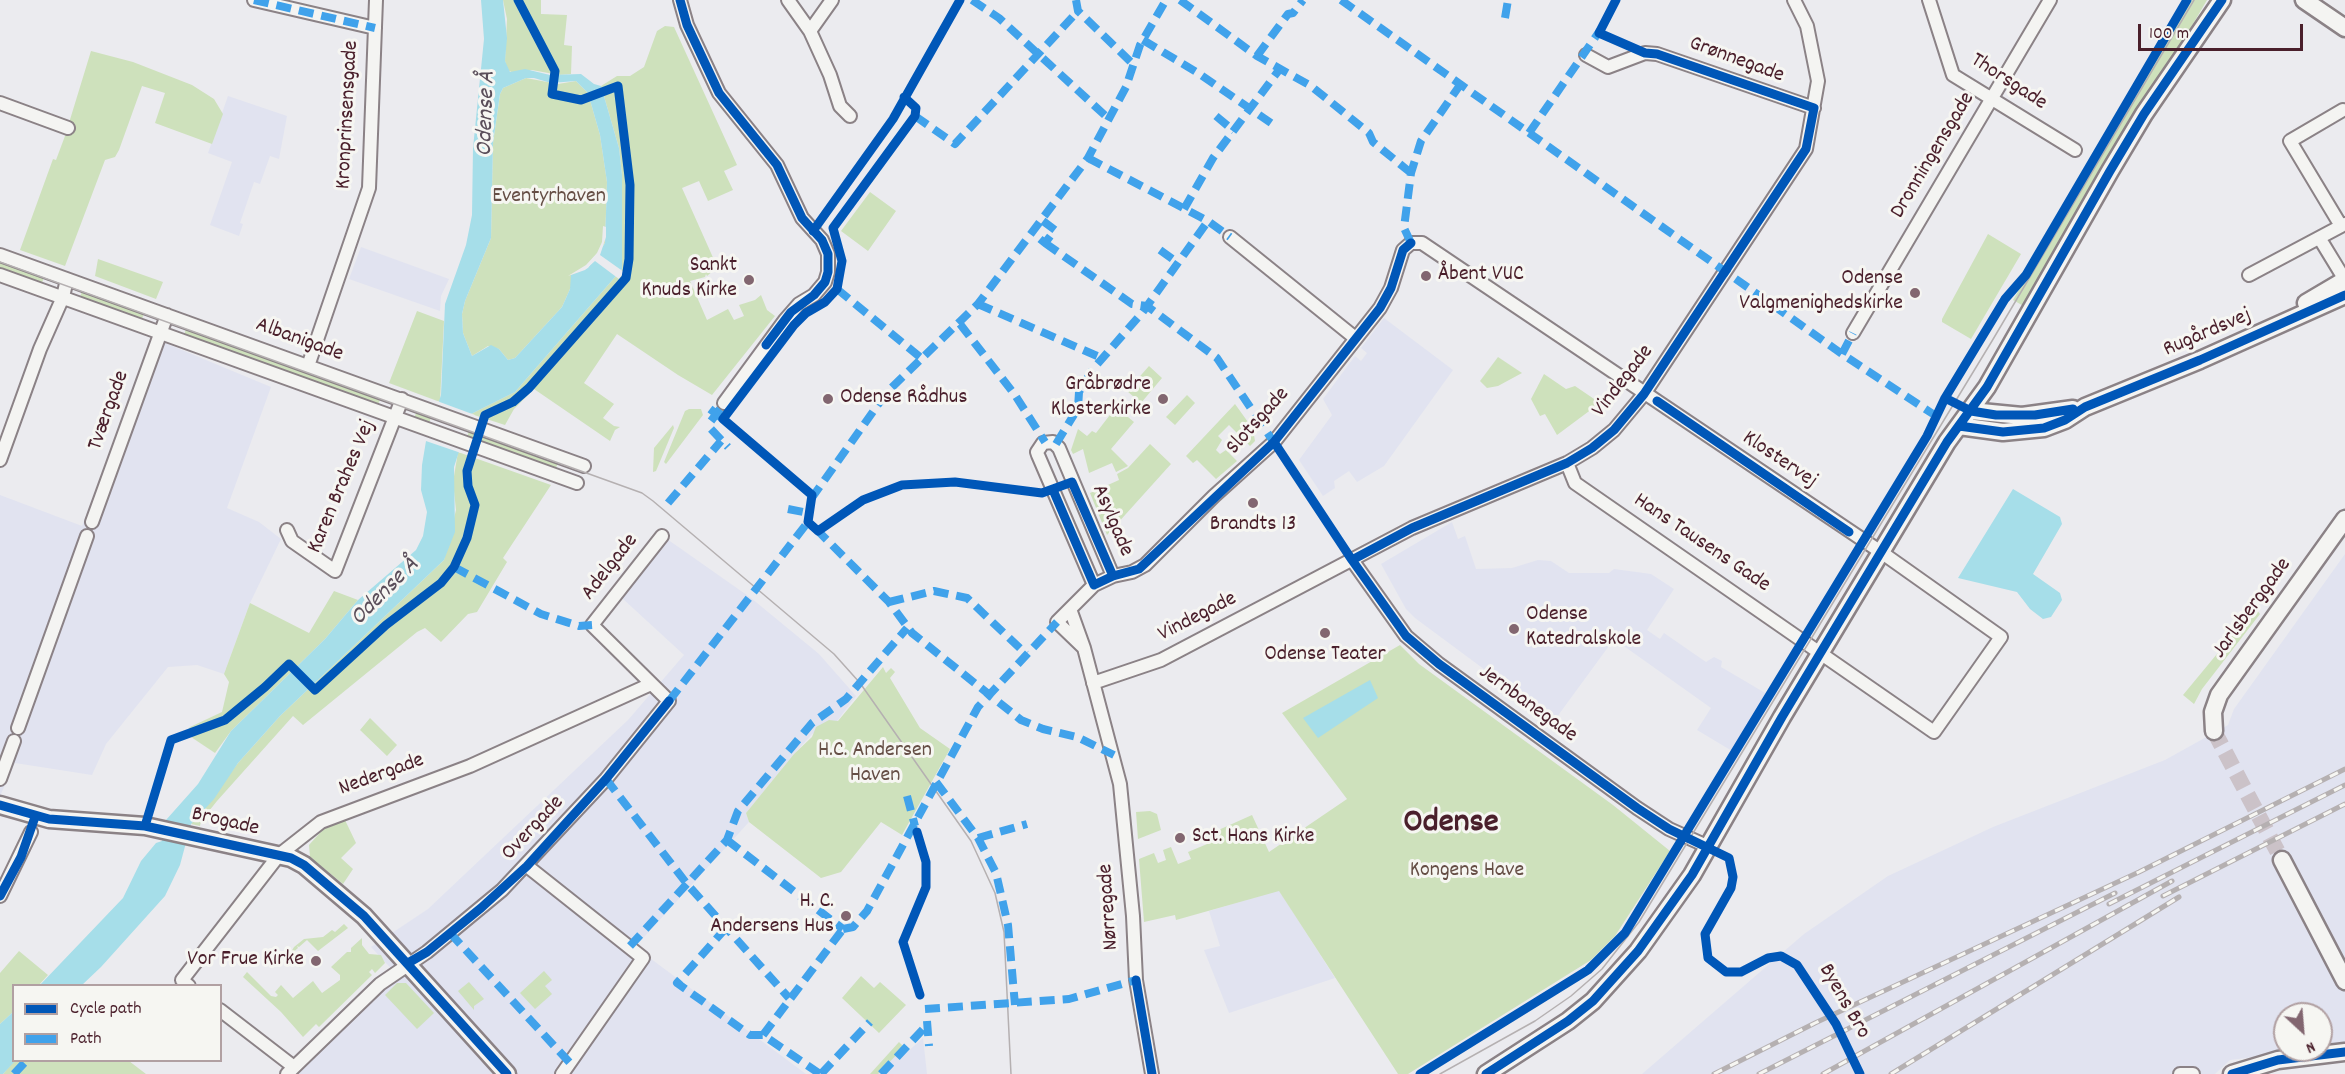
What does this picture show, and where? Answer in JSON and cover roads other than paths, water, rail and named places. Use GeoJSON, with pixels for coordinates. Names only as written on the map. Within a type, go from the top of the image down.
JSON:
{"type":"FeatureCollection","features":[{"type":"Feature","properties":{"kind":"street"},"geometry":{"type":"LineString","coordinates":[[254,0],[375,28]]}},
{"type":"Feature","properties":{"kind":"street","name":"Kronprinsensgade"},"geometry":{"type":"LineString","coordinates":[[308,366],[369,188],[376,0]]}},
{"type":"Feature","properties":{"kind":"street"},"geometry":{"type":"LineString","coordinates":[[680,0],[687,25],[719,93],[777,165],[797,210],[827,249],[829,266],[827,277],[814,295],[800,304],[785,320],[724,403]]}},
{"type":"Feature","properties":{"kind":"street"},"geometry":{"type":"LineString","coordinates":[[788,0],[810,31],[830,75],[840,106],[850,116]]}},
{"type":"Feature","properties":{"kind":"street"},"geometry":{"type":"LineString","coordinates":[[810,31],[832,0]]}},
{"type":"Feature","properties":{"kind":"street","name":"Vindegade"},"geometry":{"type":"LineString","coordinates":[[1093,683],[1161,660],[1244,619],[1412,528],[1567,463],[1608,435],[1644,394],[1806,149],[1818,86],[1814,53],[1807,26],[1794,0]]}},
{"type":"Feature","properties":{"kind":"street","name":"Thorsgade"},"geometry":{"type":"LineString","coordinates":[[1929,0],[1953,75],[2074,150]]}},
{"type":"Feature","properties":{"kind":"street","name":"Dronningensgade"},"geometry":{"type":"LineString","coordinates":[[1853,333],[2050,0]]}},
{"type":"Feature","properties":{"kind":"street"},"geometry":{"type":"LineString","coordinates":[[1486,1074],[1568,1021],[1606,987],[1663,918],[1709,847],[1822,651],[1947,442],[1966,418],[2121,152],[2222,0]]}},
{"type":"Feature","properties":{"kind":"street"},"geometry":{"type":"LineString","coordinates":[[2304,0],[2345,28]]}},
{"type":"Feature","properties":{"kind":"street","name":"Grønnegade"},"geometry":{"type":"LineString","coordinates":[[1586,55],[1608,67],[1645,53],[1657,54],[1814,108]]}},
{"type":"Feature","properties":{"kind":"street"},"geometry":{"type":"LineString","coordinates":[[0,103],[68,128]]}},
{"type":"Feature","properties":{"kind":"street","name":"Rugårdsvej"},"geometry":{"type":"LineString","coordinates":[[2248,275],[2343,225],[2290,141],[2343,110]]}},
{"type":"Feature","properties":{"kind":"street"},"geometry":{"type":"LineString","coordinates":[[1230,237],[1354,337]]}},
{"type":"Feature","properties":{"kind":"street","name":"Rugårdsvej"},"geometry":{"type":"LineString","coordinates":[[2251,337],[2345,280],[2320,239]]}},
{"type":"Feature","properties":{"kind":"street","name":"Klostervej"},"geometry":{"type":"LineString","coordinates":[[1411,243],[1422,243],[1881,552],[2001,637],[1934,732]]}},
{"type":"Feature","properties":{"kind":"street","name":"Slotsgade"},"geometry":{"type":"LineString","coordinates":[[1094,585],[1113,576],[1132,572],[1145,564],[1214,496],[1274,442],[1354,337],[1380,308],[1391,288],[1403,250],[1411,243]]}},
{"type":"Feature","properties":{"kind":"street","name":"Albanigade"},"geometry":{"type":"LineString","coordinates":[[0,255],[585,466]]}},
{"type":"Feature","properties":{"kind":"street","name":"Albanigade"},"geometry":{"type":"LineString","coordinates":[[0,275],[577,483]]}},
{"type":"Feature","properties":{"kind":"street"},"geometry":{"type":"LineString","coordinates":[[0,460],[40,349],[63,297],[67,279]]}},
{"type":"Feature","properties":{"kind":"street"},"geometry":{"type":"LineString","coordinates":[[63,297],[80,284]]}},
{"type":"Feature","properties":{"kind":"street","name":"Rugårdsvej"},"geometry":{"type":"LineString","coordinates":[[1966,418],[1991,431],[2023,432],[2054,424],[2085,407],[2345,295]]}},
{"type":"Feature","properties":{"kind":"street","name":"Tværgade"},"geometry":{"type":"LineString","coordinates":[[92,522],[167,315]]}},
{"type":"Feature","properties":{"kind":"street","name":"Karen Brahes Vej"},"geometry":{"type":"LineString","coordinates":[[287,530],[292,542],[335,571],[402,399]]}},
{"type":"Feature","properties":{"kind":"street","name":"Asylgade"},"geometry":{"type":"LineString","coordinates":[[1070,609],[1094,585],[1038,455],[1038,448],[1046,442],[1053,442],[1059,448],[1113,576]]}},
{"type":"Feature","properties":{"kind":"street","name":"Hans Tausens Gade"},"geometry":{"type":"LineString","coordinates":[[1567,463],[1575,483],[1822,651],[1934,732]]}},
{"type":"Feature","properties":{"kind":"street","name":"Jarlsberggade"},"geometry":{"type":"LineString","coordinates":[[2214,731],[2213,712],[2219,695],[2345,519]]}},
{"type":"Feature","properties":{"kind":"street"},"geometry":{"type":"LineString","coordinates":[[18,728],[87,536]]}},
{"type":"Feature","properties":{"kind":"street","name":"Adelgade"},"geometry":{"type":"LineString","coordinates":[[651,684],[592,625],[662,536]]}},
{"type":"Feature","properties":{"kind":"street","name":"Jernbanegade"},"geometry":{"type":"LineString","coordinates":[[1352,560],[1407,636],[1438,664],[1636,808],[1669,829],[1709,847]]}},
{"type":"Feature","properties":{"kind":"street"},"geometry":{"type":"LineString","coordinates":[[1084,648],[1057,622],[1070,609],[1084,648],[1093,683]]}},
{"type":"Feature","properties":{"kind":"street","name":"Nørregade"},"geometry":{"type":"LineString","coordinates":[[1093,683],[1109,738],[1123,801],[1136,980],[1152,1074]]}},
{"type":"Feature","properties":{"kind":"street","name":"Overgade"},"geometry":{"type":"LineString","coordinates":[[290,1071],[380,984],[427,952],[481,908],[527,866],[606,779],[669,701],[651,684]]}},
{"type":"Feature","properties":{"kind":"street","name":"Nedergade"},"geometry":{"type":"LineString","coordinates":[[185,983],[279,855],[321,822],[470,766],[651,684]]}},
{"type":"Feature","properties":{"kind":"street"},"geometry":{"type":"LineString","coordinates":[[0,780],[14,741]]}},
{"type":"Feature","properties":{"kind":"street","name":"Brogade"},"geometry":{"type":"LineString","coordinates":[[0,806],[50,819],[119,823],[190,834],[279,855],[303,865],[364,916],[507,1074]]}},
{"type":"Feature","properties":{"kind":"street"},"geometry":{"type":"LineString","coordinates":[[0,896],[31,832]]}},
{"type":"Feature","properties":{"kind":"street"},"geometry":{"type":"LineString","coordinates":[[2283,860],[2345,981]]}},
{"type":"Feature","properties":{"kind":"street"},"geometry":{"type":"LineString","coordinates":[[527,866],[643,958],[562,1074]]}},
{"type":"Feature","properties":{"kind":"street"},"geometry":{"type":"LineString","coordinates":[[222,1012],[290,1071]]}},
{"type":"Feature","properties":{"kind":"street"},"geometry":{"type":"LineString","coordinates":[[2232,1074],[2278,1060],[2345,1052]]}},
{"type":"Feature","properties":{"kind":"street"},"geometry":{"type":"LineString","coordinates":[[2180,1074],[2193,1074]]}},
{"type":"Feature","properties":{"kind":"water","name":"Odense Å"},"geometry":{"type":"Polygon","coordinates":[[[481,0],[503,0],[507,38],[505,61],[510,72],[525,69],[550,75],[581,74],[594,84],[601,86],[619,148],[622,175],[622,269],[515,392],[471,414],[454,467],[455,532],[444,560],[280,716],[238,763],[214,799],[191,824],[180,865],[165,896],[101,967],[83,984],[41,984],[123,898],[141,861],[156,843],[162,841],[166,820],[198,784],[231,731],[325,639],[358,600],[416,550],[423,536],[427,512],[421,490],[422,465],[426,441],[441,395],[445,304],[466,245],[472,215],[473,148],[484,39],[481,0]],[[526,78],[503,88],[500,94],[493,143],[491,238],[465,301],[462,314],[463,333],[472,356],[491,345],[499,349],[508,360],[515,358],[562,307],[570,289],[571,275],[588,268],[605,243],[607,182],[600,135],[588,93],[576,81],[551,83],[526,78]]]}},
{"type":"Feature","properties":{"kind":"water"},"geometry":{"type":"Polygon","coordinates":[[[2013,489],[2060,517],[2062,524],[2033,574],[2060,593],[2062,600],[2051,617],[2043,619],[2030,609],[2017,592],[1958,578],[2013,489]]]}},
{"type":"Feature","properties":{"kind":"water"},"geometry":{"type":"Polygon","coordinates":[[[1370,680],[1378,698],[1318,738],[1303,718],[1370,680]]]}},
{"type":"Feature","properties":{"kind":"water"},"geometry":{"type":"Polygon","coordinates":[[[12,1013],[12,1062],[14,1062],[3,1074],[0,1074],[0,1024],[12,1013]]]}},
{"type":"Feature","properties":{"kind":"tunnel"},"geometry":{"type":"LineString","coordinates":[[2214,731],[2282,860]]}},
{"type":"Feature","properties":{"kind":"tram line"},"geometry":{"type":"LineString","coordinates":[[1440,1074],[1535,1021],[1571,996],[1602,969],[1639,922],[1992,341],[2194,0]]}},
{"type":"Feature","properties":{"kind":"tram line"},"geometry":{"type":"LineString","coordinates":[[0,262],[642,493],[653,501],[834,654],[860,683],[971,841],[995,893],[1004,932],[1011,1074]]}},
{"type":"Feature","properties":{"kind":"railway"},"geometry":{"type":"LineString","coordinates":[[1714,1074],[1815,1023],[2139,872],[2345,769]]}},
{"type":"Feature","properties":{"kind":"railway"},"geometry":{"type":"LineString","coordinates":[[2109,904],[2345,785]]}},
{"type":"Feature","properties":{"kind":"railway"},"geometry":{"type":"LineString","coordinates":[[2163,896],[2345,804]]}},
{"type":"Feature","properties":{"kind":"railway"},"geometry":{"type":"LineString","coordinates":[[1823,1074],[2172,881]]}},
{"type":"Feature","properties":{"kind":"railway"},"geometry":{"type":"LineString","coordinates":[[1759,1074],[2115,893]]}},
{"type":"Feature","properties":{"kind":"railway"},"geometry":{"type":"LineString","coordinates":[[1891,1074],[2179,897]]}},
{"type":"Feature","properties":{"kind":"place","name":"Åbent VUC"},"geometry":{"type":"Point","coordinates":[1426,276]}},
{"type":"Feature","properties":{"kind":"place","name":"Sankt Knuds Kirke"},"geometry":{"type":"Point","coordinates":[749,280]}},
{"type":"Feature","properties":{"kind":"place","name":"Odense Valgmenighedskirke"},"geometry":{"type":"Point","coordinates":[1915,293]}},
{"type":"Feature","properties":{"kind":"place","name":"Odense Rådhus"},"geometry":{"type":"Point","coordinates":[828,399]}},
{"type":"Feature","properties":{"kind":"place","name":"Gråbrødre Klosterkirke"},"geometry":{"type":"Point","coordinates":[1163,399]}},
{"type":"Feature","properties":{"kind":"place","name":"Brandts 13"},"geometry":{"type":"Point","coordinates":[1253,503]}},
{"type":"Feature","properties":{"kind":"place","name":"Odense Katedralskole"},"geometry":{"type":"Point","coordinates":[1514,629]}},
{"type":"Feature","properties":{"kind":"place","name":"Odense Teater"},"geometry":{"type":"Point","coordinates":[1325,633]}},
{"type":"Feature","properties":{"kind":"place","name":"Sct. Hans Kirke"},"geometry":{"type":"Point","coordinates":[1180,838]}},
{"type":"Feature","properties":{"kind":"place","name":"H. C. Andersens Hus"},"geometry":{"type":"Point","coordinates":[846,916]}},
{"type":"Feature","properties":{"kind":"place","name":"Vor Frue Kirke"},"geometry":{"type":"Point","coordinates":[316,961]}},
{"type":"Feature","properties":{"kind":"district","name":"Odense"},"geometry":{"type":"Point","coordinates":[1451,825]}},
{"type":"Feature","properties":{"kind":"park label","name":"Eventyrhaven"},"geometry":{"type":"Point","coordinates":[549,198]}},
{"type":"Feature","properties":{"kind":"park label","name":"H.C. Andersen Haven"},"geometry":{"type":"Point","coordinates":[875,764]}},
{"type":"Feature","properties":{"kind":"park label","name":"Kongens Have"},"geometry":{"type":"Point","coordinates":[1467,872]}}]}
